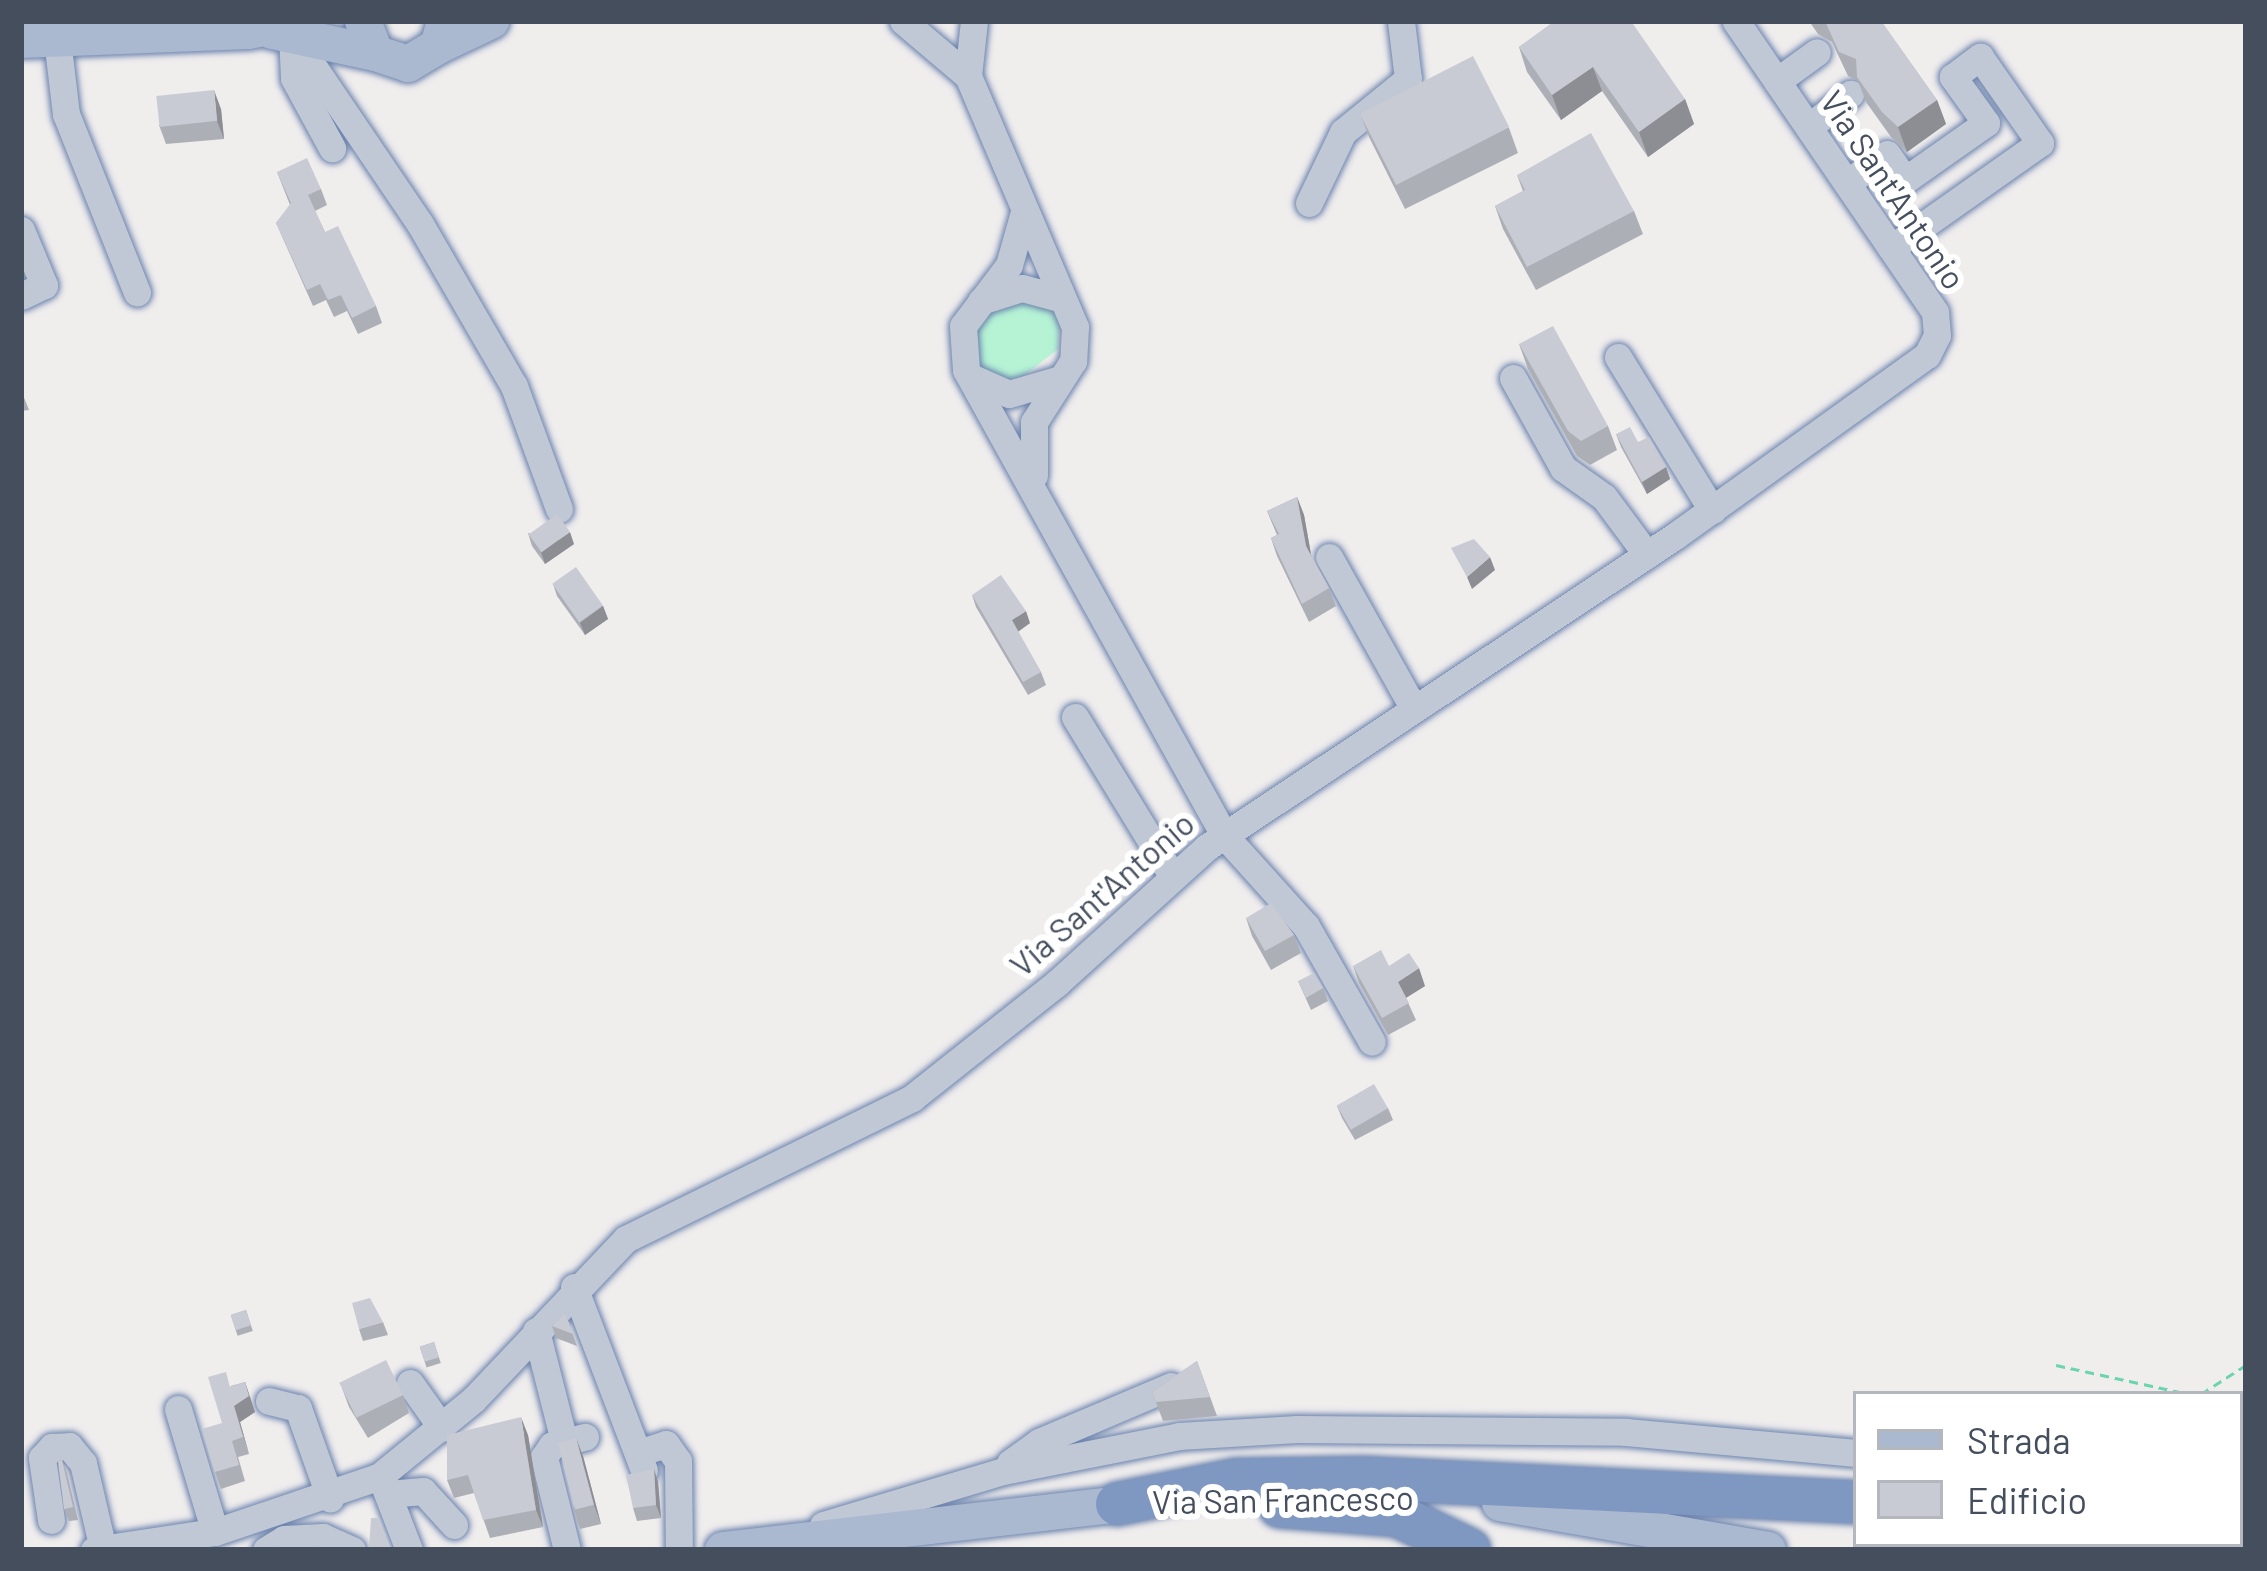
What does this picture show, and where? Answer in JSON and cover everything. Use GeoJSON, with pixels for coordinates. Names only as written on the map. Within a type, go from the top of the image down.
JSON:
{"type":"FeatureCollection","features":[{"type":"Feature","properties":{"kind":"highway"},"geometry":{"type":"LineString","coordinates":[[1117,1504],[1236,1480],[1363,1478],[1853,1502]]}},
{"type":"Feature","properties":{"kind":"highway"},"geometry":{"type":"LineString","coordinates":[[1117,1504],[1388,1513],[1469,1550]]}},
{"type":"Feature","properties":{"kind":"main road"},"geometry":{"type":"LineString","coordinates":[[39,39],[286,28],[369,37],[408,64],[441,34],[491,21]]}},
{"type":"Feature","properties":{"kind":"main road","name":"Via San Francesco"},"geometry":{"type":"LineString","coordinates":[[723,1550],[906,1540],[1117,1504],[1224,1495],[1447,1498],[1614,1517],[1768,1550]]}},
{"type":"Feature","properties":{"kind":"street"},"geometry":{"type":"LineString","coordinates":[[903,21],[935,40],[968,76],[1077,341],[1031,433],[1043,501]]}},
{"type":"Feature","properties":{"kind":"street"},"geometry":{"type":"LineString","coordinates":[[968,76],[974,21]]}},
{"type":"Feature","properties":{"kind":"street"},"geometry":{"type":"LineString","coordinates":[[1309,203],[1348,125],[1408,79],[1401,21]]}},
{"type":"Feature","properties":{"kind":"street","name":"Via Sant'Antonio"},"geometry":{"type":"LineString","coordinates":[[99,1550],[215,1532],[384,1485],[574,1287],[641,1229],[912,1098],[1057,983],[1172,875],[1224,835],[1647,555],[1934,346],[1935,312],[1777,81],[1750,26]]}},
{"type":"Feature","properties":{"kind":"street"},"geometry":{"type":"LineString","coordinates":[[286,28],[294,78],[332,148]]}},
{"type":"Feature","properties":{"kind":"street"},"geometry":{"type":"LineString","coordinates":[[286,28],[420,224],[514,386],[559,509]]}},
{"type":"Feature","properties":{"kind":"street"},"geometry":{"type":"LineString","coordinates":[[39,39],[137,292]]}},
{"type":"Feature","properties":{"kind":"street"},"geometry":{"type":"LineString","coordinates":[[1777,81],[1817,52]]}},
{"type":"Feature","properties":{"kind":"street"},"geometry":{"type":"LineString","coordinates":[[1846,183],[1887,154],[1905,181],[1986,123],[1953,76],[1980,57],[2040,142],[1891,248]]}},
{"type":"Feature","properties":{"kind":"street"},"geometry":{"type":"LineString","coordinates":[[1809,127],[1850,94]]}},
{"type":"Feature","properties":{"kind":"street"},"geometry":{"type":"LineString","coordinates":[[1024,212],[1009,265],[961,334],[966,370],[1043,501],[1224,835],[1306,926],[1372,1042]]}},
{"type":"Feature","properties":{"kind":"street"},"geometry":{"type":"LineString","coordinates":[[21,230],[44,285],[21,296]]}},
{"type":"Feature","properties":{"kind":"street"},"geometry":{"type":"LineString","coordinates":[[980,301],[1022,288],[1063,299]]}},
{"type":"Feature","properties":{"kind":"street"},"geometry":{"type":"LineString","coordinates":[[1618,357],[1712,510]]}},
{"type":"Feature","properties":{"kind":"street"},"geometry":{"type":"LineString","coordinates":[[966,370],[1001,393],[1057,380]]}},
{"type":"Feature","properties":{"kind":"street"},"geometry":{"type":"LineString","coordinates":[[1513,378],[1562,468],[1604,497],[1647,555]]}},
{"type":"Feature","properties":{"kind":"street"},"geometry":{"type":"LineString","coordinates":[[1329,557],[1414,709]]}},
{"type":"Feature","properties":{"kind":"street"},"geometry":{"type":"LineString","coordinates":[[1076,717],[1172,875]]}},
{"type":"Feature","properties":{"kind":"street"},"geometry":{"type":"LineString","coordinates":[[574,1287],[641,1461],[666,1444],[678,1461],[679,1550]]}},
{"type":"Feature","properties":{"kind":"street"},"geometry":{"type":"LineString","coordinates":[[536,1331],[574,1439],[544,1462],[567,1550]]}},
{"type":"Feature","properties":{"kind":"street"},"geometry":{"type":"LineString","coordinates":[[410,1383],[442,1428]]}},
{"type":"Feature","properties":{"kind":"street"},"geometry":{"type":"LineString","coordinates":[[1004,1471],[1039,1442],[1171,1386]]}},
{"type":"Feature","properties":{"kind":"street"},"geometry":{"type":"LineString","coordinates":[[269,1401],[298,1408],[330,1498]]}},
{"type":"Feature","properties":{"kind":"street"},"geometry":{"type":"LineString","coordinates":[[178,1409],[215,1532]]}},
{"type":"Feature","properties":{"kind":"street"},"geometry":{"type":"LineString","coordinates":[[789,1546],[1004,1471],[1140,1441],[1297,1429],[1639,1432],[1853,1453]]}},
{"type":"Feature","properties":{"kind":"street"},"geometry":{"type":"LineString","coordinates":[[52,1520],[42,1458],[52,1447],[69,1446],[82,1462],[99,1550]]}},
{"type":"Feature","properties":{"kind":"street"},"geometry":{"type":"LineString","coordinates":[[409,1550],[384,1485],[423,1491],[454,1525]]}},
{"type":"Feature","properties":{"kind":"street"},"geometry":{"type":"LineString","coordinates":[[266,1550],[284,1539],[323,1537],[352,1550]]}},
{"type":"Feature","properties":{"kind":"path"},"geometry":{"type":"LineString","coordinates":[[2056,1365],[2175,1391]]}},
{"type":"Feature","properties":{"kind":"path"},"geometry":{"type":"LineString","coordinates":[[2205,1391],[2246,1365]]}},
{"type":"Feature","properties":{"kind":"green space"},"geometry":{"type":"Polygon","coordinates":[[[1032,295],[1060,313],[1058,349],[1021,378],[994,381],[967,357],[981,312],[1032,295]]]}},
{"type":"Feature","properties":{"kind":"building"},"geometry":{"type":"Polygon","coordinates":[[[1555,21],[1631,21],[1685,99],[1639,132],[1593,67],[1552,95],[1519,47],[1555,21]]]}},
{"type":"Feature","properties":{"kind":"building"},"geometry":{"type":"Polygon","coordinates":[[[1825,21],[1881,21],[1937,100],[1898,127],[1857,77],[1856,59],[1839,52],[1825,21]]]}},
{"type":"Feature","properties":{"kind":"building"},"geometry":{"type":"Polygon","coordinates":[[[1473,56],[1509,127],[1396,185],[1360,114],[1473,56]]]}},
{"type":"Feature","properties":{"kind":"building"},"geometry":{"type":"Polygon","coordinates":[[[214,90],[217,121],[160,127],[156,96],[214,90]]]}},
{"type":"Feature","properties":{"kind":"building"},"geometry":{"type":"Polygon","coordinates":[[[1591,133],[1634,211],[1527,267],[1495,206],[1525,190],[1517,175],[1591,133]]]}},
{"type":"Feature","properties":{"kind":"building"},"geometry":{"type":"Polygon","coordinates":[[[307,158],[321,189],[308,195],[325,232],[338,226],[376,306],[352,318],[341,295],[328,300],[320,284],[307,290],[276,223],[291,203],[277,172],[307,158]]]}},
{"type":"Feature","properties":{"kind":"building"},"geometry":{"type":"Polygon","coordinates":[[[1553,326],[1608,426],[1581,441],[1568,431],[1519,344],[1553,326]]]}},
{"type":"Feature","properties":{"kind":"building"},"geometry":{"type":"Polygon","coordinates":[[[1630,427],[1638,442],[1649,437],[1666,467],[1642,482],[1616,434],[1630,427]]]}},
{"type":"Feature","properties":{"kind":"building"},"geometry":{"type":"Polygon","coordinates":[[[1297,497],[1306,546],[1329,588],[1302,604],[1271,538],[1279,534],[1267,511],[1297,497]]]}},
{"type":"Feature","properties":{"kind":"building"},"geometry":{"type":"Polygon","coordinates":[[[557,514],[570,532],[542,552],[529,535],[557,514]]]}},
{"type":"Feature","properties":{"kind":"building"},"geometry":{"type":"Polygon","coordinates":[[[1474,539],[1490,557],[1467,577],[1451,548],[1474,539]]]}},
{"type":"Feature","properties":{"kind":"building"},"geometry":{"type":"Polygon","coordinates":[[[576,567],[603,606],[579,622],[552,584],[576,567]]]}},
{"type":"Feature","properties":{"kind":"building"},"geometry":{"type":"Polygon","coordinates":[[[1001,575],[1026,611],[1012,620],[1041,672],[1023,682],[972,595],[1001,575]]]}},
{"type":"Feature","properties":{"kind":"building"},"geometry":{"type":"Polygon","coordinates":[[[1271,903],[1294,935],[1265,951],[1246,918],[1271,903]]]}},
{"type":"Feature","properties":{"kind":"building"},"geometry":{"type":"Polygon","coordinates":[[[1381,950],[1389,966],[1409,953],[1419,968],[1398,982],[1409,1003],[1382,1018],[1353,966],[1381,950]]]}},
{"type":"Feature","properties":{"kind":"building"},"geometry":{"type":"Polygon","coordinates":[[[1314,973],[1323,988],[1306,998],[1298,981],[1314,973]]]}},
{"type":"Feature","properties":{"kind":"building"},"geometry":{"type":"Polygon","coordinates":[[[1374,1084],[1388,1108],[1351,1130],[1337,1106],[1374,1084]]]}},
{"type":"Feature","properties":{"kind":"building"},"geometry":{"type":"Polygon","coordinates":[[[370,1298],[383,1322],[359,1329],[352,1303],[370,1298]]]}},
{"type":"Feature","properties":{"kind":"building"},"geometry":{"type":"Polygon","coordinates":[[[246,1310],[251,1325],[236,1330],[231,1315],[246,1310]]]}},
{"type":"Feature","properties":{"kind":"building"},"geometry":{"type":"Polygon","coordinates":[[[565,1312],[573,1334],[552,1326],[565,1312]]]}},
{"type":"Feature","properties":{"kind":"building"},"geometry":{"type":"Polygon","coordinates":[[[434,1342],[439,1357],[425,1362],[420,1347],[434,1342]]]}},
{"type":"Feature","properties":{"kind":"building"},"geometry":{"type":"Polygon","coordinates":[[[386,1360],[403,1395],[356,1418],[339,1383],[386,1360]]]}},
{"type":"Feature","properties":{"kind":"building"},"geometry":{"type":"Polygon","coordinates":[[[1197,1361],[1210,1397],[1156,1402],[1152,1392],[1197,1361]]]}},
{"type":"Feature","properties":{"kind":"building"},"geometry":{"type":"Polygon","coordinates":[[[226,1372],[230,1387],[245,1382],[249,1396],[234,1406],[243,1437],[232,1441],[239,1465],[215,1472],[202,1429],[222,1423],[208,1377],[226,1372]]]}},
{"type":"Feature","properties":{"kind":"building"},"geometry":{"type":"Polygon","coordinates":[[[521,1417],[536,1510],[483,1520],[468,1475],[447,1480],[447,1435],[521,1417]]]}},
{"type":"Feature","properties":{"kind":"building"},"geometry":{"type":"Polygon","coordinates":[[[576,1438],[594,1505],[576,1510],[558,1443],[576,1438]]]}},
{"type":"Feature","properties":{"kind":"building"},"geometry":{"type":"Polygon","coordinates":[[[62,1460],[73,1507],[64,1509],[58,1461],[62,1460]]]}},
{"type":"Feature","properties":{"kind":"building"},"geometry":{"type":"Polygon","coordinates":[[[654,1469],[656,1505],[633,1508],[626,1475],[654,1469]]]}},
{"type":"Feature","properties":{"kind":"building"},"geometry":{"type":"Polygon","coordinates":[[[371,1518],[378,1518],[390,1548],[369,1548],[371,1518]]]}}]}
